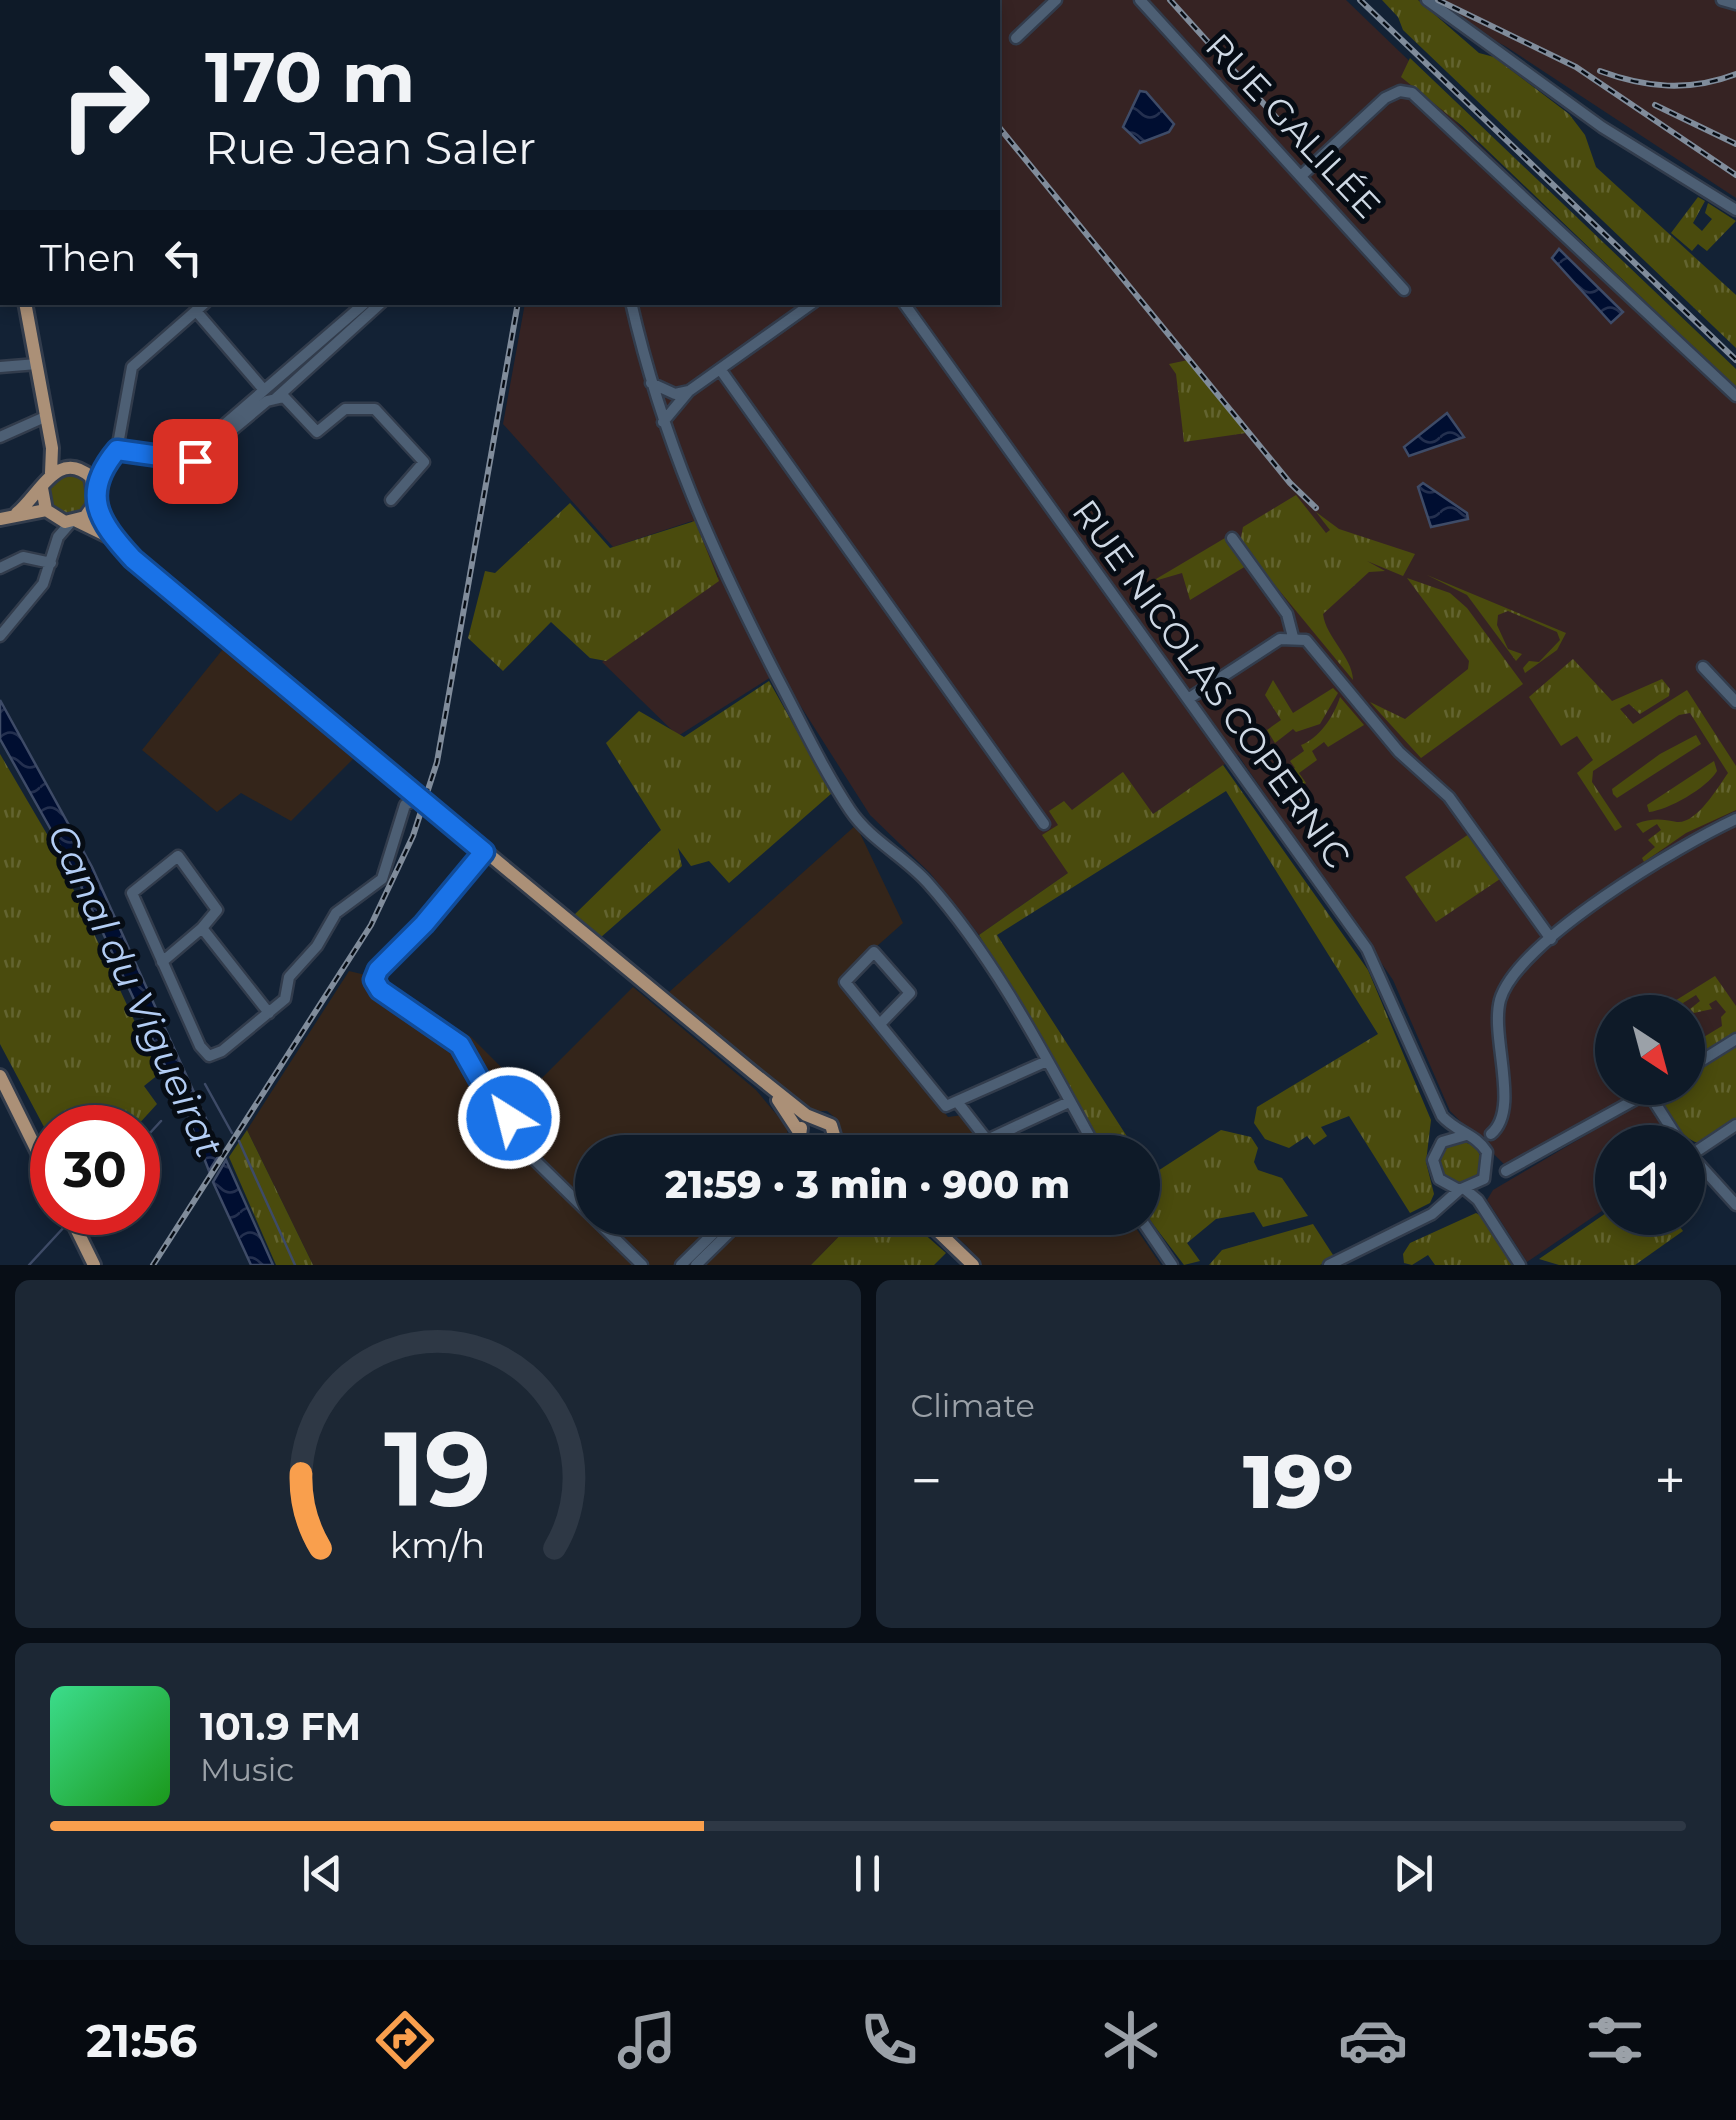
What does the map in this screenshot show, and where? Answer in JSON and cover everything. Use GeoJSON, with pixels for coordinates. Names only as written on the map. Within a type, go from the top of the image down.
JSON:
{"type":"FeatureCollection","features":[{"type":"Feature","properties":{"kind":"main road"},"geometry":{"type":"LineString","coordinates":[[30,305],[59,448],[94,484],[95,503],[114,538],[190,608],[406,788],[412,801],[484,852],[764,1082],[813,1119],[831,1125],[833,1135]]}},
{"type":"Feature","properties":{"kind":"main road"},"geometry":{"type":"LineString","coordinates":[[0,519],[16,512],[52,474],[50,414]]}},
{"type":"Feature","properties":{"kind":"main road"},"geometry":{"type":"LineString","coordinates":[[52,474],[75,468]]}},
{"type":"Feature","properties":{"kind":"main road"},"geometry":{"type":"LineString","coordinates":[[42,488],[49,513]]}},
{"type":"Feature","properties":{"kind":"main road"},"geometry":{"type":"LineString","coordinates":[[74,521],[95,503]]}},
{"type":"Feature","properties":{"kind":"main road"},"geometry":{"type":"LineString","coordinates":[[16,512],[49,513],[114,538]]}},
{"type":"Feature","properties":{"kind":"main road"},"geometry":{"type":"LineString","coordinates":[[0,1076],[30,1137]]}},
{"type":"Feature","properties":{"kind":"main road"},"geometry":{"type":"LineString","coordinates":[[764,1082],[793,1135]]}},
{"type":"Feature","properties":{"kind":"main road"},"geometry":{"type":"LineString","coordinates":[[804,1135],[813,1119]]}},
{"type":"Feature","properties":{"kind":"main road"},"geometry":{"type":"LineString","coordinates":[[79,1235],[94,1265]]}},
{"type":"Feature","properties":{"kind":"main road"},"geometry":{"type":"LineString","coordinates":[[942,1235],[973,1265]]}},
{"type":"Feature","properties":{"kind":"street"},"geometry":{"type":"LineString","coordinates":[[1016,38],[1056,0]]}},
{"type":"Feature","properties":{"kind":"street","name":"RUE GALILÉE"},"geometry":{"type":"LineString","coordinates":[[1140,0],[1404,290]]}},
{"type":"Feature","properties":{"kind":"street"},"geometry":{"type":"LineString","coordinates":[[1427,0],[1602,127],[1736,210]]}},
{"type":"Feature","properties":{"kind":"street"},"geometry":{"type":"LineString","coordinates":[[1722,0],[1736,4]]}},
{"type":"Feature","properties":{"kind":"street"},"geometry":{"type":"LineString","coordinates":[[1302,175],[1385,98],[1400,91],[1412,93],[1736,396]]}},
{"type":"Feature","properties":{"kind":"street"},"geometry":{"type":"LineString","coordinates":[[191,432],[202,444],[363,305]]}},
{"type":"Feature","properties":{"kind":"street"},"geometry":{"type":"LineString","coordinates":[[117,450],[195,461],[276,399],[379,305]]}},
{"type":"Feature","properties":{"kind":"street"},"geometry":{"type":"LineString","coordinates":[[632,305],[663,422],[735,601],[822,764],[864,827],[926,880],[978,948],[1088,1135]]}},
{"type":"Feature","properties":{"kind":"street"},"geometry":{"type":"LineString","coordinates":[[663,422],[689,391],[810,305]]}},
{"type":"Feature","properties":{"kind":"street","name":"RUE NICOLAS COPERNIC"},"geometry":{"type":"LineString","coordinates":[[905,305],[1368,949],[1442,1116]]}},
{"type":"Feature","properties":{"kind":"street"},"geometry":{"type":"LineString","coordinates":[[94,484],[117,450],[126,381],[132,366],[201,307],[264,390]]}},
{"type":"Feature","properties":{"kind":"street"},"geometry":{"type":"LineString","coordinates":[[0,367],[43,374]]}},
{"type":"Feature","properties":{"kind":"street"},"geometry":{"type":"LineString","coordinates":[[720,369],[1044,824]]}},
{"type":"Feature","properties":{"kind":"street"},"geometry":{"type":"LineString","coordinates":[[650,382],[675,394],[689,391]]}},
{"type":"Feature","properties":{"kind":"street"},"geometry":{"type":"LineString","coordinates":[[276,399],[284,397],[317,432],[345,409],[380,412],[424,462],[391,500]]}},
{"type":"Feature","properties":{"kind":"street"},"geometry":{"type":"LineString","coordinates":[[0,436],[50,414]]}},
{"type":"Feature","properties":{"kind":"street"},"geometry":{"type":"LineString","coordinates":[[75,468],[94,468],[108,460]]}},
{"type":"Feature","properties":{"kind":"street"},"geometry":{"type":"LineString","coordinates":[[49,513],[58,536]]}},
{"type":"Feature","properties":{"kind":"street"},"geometry":{"type":"LineString","coordinates":[[0,636],[43,584],[58,536],[74,521]]}},
{"type":"Feature","properties":{"kind":"street"},"geometry":{"type":"LineString","coordinates":[[1232,538],[1287,614],[1293,637]]}},
{"type":"Feature","properties":{"kind":"street"},"geometry":{"type":"LineString","coordinates":[[0,568],[23,557],[51,563]]}},
{"type":"Feature","properties":{"kind":"street"},"geometry":{"type":"LineString","coordinates":[[1188,700],[1280,639],[1306,640],[1399,752],[1449,797],[1551,938]]}},
{"type":"Feature","properties":{"kind":"street"},"geometry":{"type":"LineString","coordinates":[[1704,667],[1736,702]]}},
{"type":"Feature","properties":{"kind":"street"},"geometry":{"type":"LineString","coordinates":[[162,962],[217,910],[178,856],[132,893],[162,962],[200,1046],[209,1056],[222,1051],[285,998],[290,977],[317,946],[336,912],[382,878],[412,801]]}},
{"type":"Feature","properties":{"kind":"street"},"geometry":{"type":"LineString","coordinates":[[1478,1200],[1479,1184],[1487,1174],[1491,1134],[1505,1115],[1500,1001],[1522,960],[1656,862],[1736,819]]}},
{"type":"Feature","properties":{"kind":"street"},"geometry":{"type":"LineString","coordinates":[[484,852],[424,924],[378,970],[376,988],[460,1045],[497,1110],[492,1123],[504,1126],[519,1146],[642,1265]]}},
{"type":"Feature","properties":{"kind":"street"},"geometry":{"type":"LineString","coordinates":[[202,928],[268,1013]]}},
{"type":"Feature","properties":{"kind":"street"},"geometry":{"type":"LineString","coordinates":[[880,1024],[910,993],[874,952],[845,982],[946,1106],[959,1104],[1047,1061]]}},
{"type":"Feature","properties":{"kind":"street"},"geometry":{"type":"LineString","coordinates":[[1705,1058],[1736,1040]]}},
{"type":"Feature","properties":{"kind":"street"},"geometry":{"type":"LineString","coordinates":[[959,1104],[987,1140],[1069,1102]]}},
{"type":"Feature","properties":{"kind":"street"},"geometry":{"type":"LineString","coordinates":[[1329,1265],[1432,1214],[1462,1190],[1506,1171],[1625,1105]]}},
{"type":"Feature","properties":{"kind":"street"},"geometry":{"type":"LineString","coordinates":[[1442,1116],[1506,1171]]}},
{"type":"Feature","properties":{"kind":"street"},"geometry":{"type":"LineString","coordinates":[[1432,1214],[1443,1184],[1433,1160],[1442,1142],[1442,1116]]}},
{"type":"Feature","properties":{"kind":"street"},"geometry":{"type":"LineString","coordinates":[[1705,1144],[1736,1125]]}},
{"type":"Feature","properties":{"kind":"street"},"geometry":{"type":"LineString","coordinates":[[1442,1142],[1491,1134]]}},
{"type":"Feature","properties":{"kind":"street"},"geometry":{"type":"LineString","coordinates":[[1705,1171],[1736,1205]]}},
{"type":"Feature","properties":{"kind":"street"},"geometry":{"type":"LineString","coordinates":[[1443,1184],[1478,1200],[1520,1265]]}},
{"type":"Feature","properties":{"kind":"street"},"geometry":{"type":"LineString","coordinates":[[681,1265],[712,1235]]}},
{"type":"Feature","properties":{"kind":"street"},"geometry":{"type":"LineString","coordinates":[[696,1265],[727,1235]]}},
{"type":"Feature","properties":{"kind":"street"},"geometry":{"type":"LineString","coordinates":[[1152,1235],[1172,1265]]}},
{"type":"Feature","properties":{"kind":"shaded area"},"geometry":{"type":"Polygon","coordinates":[[[1000,0],[1346,0],[1428,79],[1451,117],[1736,394],[1736,1029],[1705,1050],[1705,995],[1595,995],[1595,1105],[1617,1105],[1510,1170],[1450,1111],[1393,980],[1238,755],[979,935],[930,873],[870,815],[779,672],[678,736],[602,662],[718,577],[692,521],[613,547],[503,424],[525,305],[1000,305],[1000,0]]]}},
{"type":"Feature","properties":{"kind":"shaded area"},"geometry":{"type":"Polygon","coordinates":[[[1418,0],[1736,0],[1736,198],[1505,46],[1418,0]]]}},
{"type":"Feature","properties":{"kind":"shaded area"},"geometry":{"type":"Polygon","coordinates":[[[223,649],[356,756],[291,821],[241,793],[217,812],[142,750],[223,649]]]}},
{"type":"Feature","properties":{"kind":"shaded area"},"geometry":{"type":"Polygon","coordinates":[[[856,825],[903,923],[839,980],[948,1117],[963,1115],[979,1135],[840,1135],[838,1120],[827,1111],[812,1111],[765,1077],[668,993],[856,825]]]}},
{"type":"Feature","properties":{"kind":"shaded area"},"geometry":{"type":"Polygon","coordinates":[[[349,971],[378,978],[471,1037],[527,1093],[633,987],[756,1090],[787,1127],[788,1135],[575,1135],[575,1235],[840,1235],[811,1265],[313,1265],[247,1130],[349,971]]]}},
{"type":"Feature","properties":{"kind":"shaded area"},"geometry":{"type":"Polygon","coordinates":[[[1637,1105],[1647,1105],[1664,1125],[1603,1125],[1637,1105]]]}},
{"type":"Feature","properties":{"kind":"shaded area"},"geometry":{"type":"Polygon","coordinates":[[[1595,1130],[1595,1216],[1527,1262],[1487,1200],[1493,1190],[1595,1130]]]}},
{"type":"Feature","properties":{"kind":"shaded area"},"geometry":{"type":"Polygon","coordinates":[[[954,1235],[1141,1235],[1161,1265],[980,1265],[954,1235]]]}},
{"type":"Feature","properties":{"kind":"green space"},"geometry":{"type":"Polygon","coordinates":[[[1382,0],[1418,0],[1479,53],[1494,57],[1569,114],[1585,135],[1596,167],[1736,295],[1736,348],[1403,30],[1398,17],[1382,0]]]}},
{"type":"Feature","properties":{"kind":"green space"},"geometry":{"type":"Polygon","coordinates":[[[1410,58],[1736,369],[1736,388],[1462,126],[1401,77],[1410,58]]]}},
{"type":"Feature","properties":{"kind":"green space"},"geometry":{"type":"Polygon","coordinates":[[[1698,197],[1705,201],[1693,223],[1702,231],[1712,219],[1705,213],[1708,203],[1736,221],[1707,251],[1698,244],[1692,251],[1671,233],[1698,197]]]}},
{"type":"Feature","properties":{"kind":"green space"},"geometry":{"type":"Polygon","coordinates":[[[1188,360],[1246,433],[1184,442],[1176,374],[1169,364],[1188,360]]]}},
{"type":"Feature","properties":{"kind":"green space"},"geometry":{"type":"Polygon","coordinates":[[[69,475],[83,481],[89,495],[83,509],[69,515],[55,509],[49,495],[55,481],[69,475]]]}},
{"type":"Feature","properties":{"kind":"green space"},"geometry":{"type":"Polygon","coordinates":[[[1296,495],[1326,533],[1330,530],[1316,512],[1339,529],[1415,554],[1403,576],[1367,561],[1385,571],[1369,572],[1323,614],[1353,680],[1240,543],[1243,527],[1296,495]]]}},
{"type":"Feature","properties":{"kind":"green space"},"geometry":{"type":"Polygon","coordinates":[[[570,503],[610,548],[695,521],[719,581],[606,661],[590,658],[551,622],[503,671],[468,638],[485,571],[495,573],[570,503]]]}},
{"type":"Feature","properties":{"kind":"green space"},"geometry":{"type":"Polygon","coordinates":[[[1225,538],[1246,566],[1190,600],[1182,573],[1151,582],[1225,538]]]}},
{"type":"Feature","properties":{"kind":"green space"},"geometry":{"type":"Polygon","coordinates":[[[1427,575],[1566,633],[1557,650],[1525,673],[1523,668],[1529,661],[1539,662],[1560,640],[1557,632],[1508,611],[1498,615],[1497,625],[1508,649],[1522,654],[1516,661],[1467,595],[1427,575]]]}},
{"type":"Feature","properties":{"kind":"green space"},"geometry":{"type":"Polygon","coordinates":[[[1407,578],[1450,593],[1467,608],[1523,684],[1421,758],[1370,702],[1405,719],[1468,669],[1469,661],[1407,578]]]}},
{"type":"Feature","properties":{"kind":"green space"},"geometry":{"type":"Polygon","coordinates":[[[1573,659],[1612,701],[1662,679],[1670,689],[1669,696],[1640,714],[1629,704],[1620,709],[1633,724],[1687,690],[1736,766],[1736,810],[1686,833],[1644,862],[1642,858],[1655,847],[1648,840],[1661,830],[1657,824],[1643,833],[1636,824],[1684,821],[1705,804],[1728,773],[1690,713],[1679,715],[1593,771],[1592,782],[1622,827],[1615,831],[1577,773],[1593,760],[1577,736],[1561,746],[1529,697],[1573,659]]]}},
{"type":"Feature","properties":{"kind":"green space"},"geometry":{"type":"Polygon","coordinates":[[[1273,680],[1293,713],[1333,688],[1338,693],[1320,724],[1296,732],[1293,729],[1275,743],[1267,730],[1281,720],[1265,695],[1273,680]]]}},
{"type":"Feature","properties":{"kind":"green space"},"geometry":{"type":"Polygon","coordinates":[[[769,681],[832,793],[729,883],[709,861],[691,866],[678,848],[682,866],[600,938],[573,916],[661,830],[606,743],[639,711],[684,737],[769,681]]]}},
{"type":"Feature","properties":{"kind":"green space"},"geometry":{"type":"Polygon","coordinates":[[[1340,697],[1364,725],[1328,747],[1324,742],[1312,751],[1317,760],[1299,773],[1306,783],[1290,794],[1278,778],[1295,768],[1290,761],[1304,751],[1301,745],[1325,726],[1340,697]]]}},
{"type":"Feature","properties":{"kind":"green space"},"geometry":{"type":"Polygon","coordinates":[[[1696,735],[1701,744],[1617,798],[1613,794],[1612,789],[1660,754],[1696,735]]]}},
{"type":"Feature","properties":{"kind":"green space"},"geometry":{"type":"Polygon","coordinates":[[[0,754],[51,841],[159,1074],[144,1086],[157,1104],[32,1105],[0,1044],[0,754]]]}},
{"type":"Feature","properties":{"kind":"green space"},"geometry":{"type":"Polygon","coordinates":[[[1714,761],[1717,771],[1705,784],[1676,803],[1649,812],[1647,805],[1714,761]]]}},
{"type":"Feature","properties":{"kind":"green space"},"geometry":{"type":"Polygon","coordinates":[[[1223,765],[1368,970],[1431,1120],[1426,1162],[1434,1194],[1430,1203],[1410,1213],[1349,1116],[1321,1127],[1327,1136],[1314,1145],[1307,1136],[1289,1148],[1265,1139],[1254,1123],[1257,1107],[1378,1034],[1226,791],[997,935],[1126,1135],[1096,1135],[979,935],[1068,873],[1042,835],[1058,825],[1049,811],[1064,801],[1072,810],[1123,772],[1153,814],[1223,765]]]}},
{"type":"Feature","properties":{"kind":"green space"},"geometry":{"type":"Polygon","coordinates":[[[1469,834],[1500,879],[1436,922],[1405,877],[1469,834]]]}},
{"type":"Feature","properties":{"kind":"green space"},"geometry":{"type":"Polygon","coordinates":[[[1715,976],[1736,1006],[1736,1034],[1705,1053],[1705,1036],[1722,1026],[1721,1017],[1726,1012],[1716,1000],[1709,1004],[1712,1009],[1705,1011],[1705,995],[1684,995],[1715,976]]]}},
{"type":"Feature","properties":{"kind":"green space"},"geometry":{"type":"Polygon","coordinates":[[[1736,1046],[1736,1121],[1705,1139],[1705,1125],[1674,1125],[1664,1105],[1705,1105],[1705,1065],[1736,1046]]]}},
{"type":"Feature","properties":{"kind":"green space"},"geometry":{"type":"Polygon","coordinates":[[[247,1130],[313,1265],[276,1265],[229,1157],[247,1130]]]}},
{"type":"Feature","properties":{"kind":"green space"},"geometry":{"type":"Polygon","coordinates":[[[1221,1130],[1251,1137],[1258,1148],[1254,1162],[1258,1170],[1282,1178],[1308,1216],[1263,1227],[1254,1212],[1216,1219],[1187,1243],[1200,1261],[1184,1265],[1160,1233],[1160,1170],[1221,1130]]]}},
{"type":"Feature","properties":{"kind":"green space"},"geometry":{"type":"Polygon","coordinates":[[[1461,1142],[1475,1148],[1481,1162],[1475,1176],[1461,1182],[1447,1176],[1441,1162],[1447,1148],[1461,1142]]]}},
{"type":"Feature","properties":{"kind":"green space"},"geometry":{"type":"Polygon","coordinates":[[[1476,1213],[1484,1217],[1515,1265],[1435,1265],[1428,1255],[1412,1265],[1404,1263],[1403,1254],[1410,1243],[1476,1213]]]}},
{"type":"Feature","properties":{"kind":"green space"},"geometry":{"type":"Polygon","coordinates":[[[1595,1221],[1595,1235],[1677,1235],[1635,1265],[1559,1265],[1539,1259],[1595,1221]]]}},
{"type":"Feature","properties":{"kind":"green space"},"geometry":{"type":"Polygon","coordinates":[[[1313,1224],[1335,1258],[1320,1265],[1209,1265],[1222,1250],[1313,1224]]]}},
{"type":"Feature","properties":{"kind":"green space"},"geometry":{"type":"Polygon","coordinates":[[[840,1235],[925,1235],[946,1253],[934,1265],[811,1265],[840,1235]]]}},
{"type":"Feature","properties":{"kind":"water"},"geometry":{"type":"Polygon","coordinates":[[[1140,91],[1146,92],[1174,124],[1169,132],[1140,143],[1123,127],[1140,91]]]}},
{"type":"Feature","properties":{"kind":"water"},"geometry":{"type":"Polygon","coordinates":[[[1559,249],[1623,312],[1611,323],[1552,258],[1559,249]]]}},
{"type":"Feature","properties":{"kind":"water"},"geometry":{"type":"Polygon","coordinates":[[[1447,413],[1464,437],[1409,456],[1404,447],[1447,413]]]}},
{"type":"Feature","properties":{"kind":"water"},"geometry":{"type":"Polygon","coordinates":[[[1423,483],[1467,513],[1468,519],[1431,527],[1418,487],[1423,483]]]}},
{"type":"Feature","properties":{"kind":"water","name":"Canal du Vigueirat"},"geometry":{"type":"Polygon","coordinates":[[[0,700],[92,867],[221,1152],[209,1171],[183,1104],[73,869],[0,739],[0,700]]]}},
{"type":"Feature","properties":{"kind":"water"},"geometry":{"type":"Polygon","coordinates":[[[226,1160],[273,1265],[251,1265],[213,1182],[226,1160]]]}},
{"type":"Feature","properties":{"kind":"waterway","name":"Canal du Vigueirat"},"geometry":{"type":"LineString","coordinates":[[205,1084],[232,1133]]}},
{"type":"Feature","properties":{"kind":"waterway","name":"Canal du Vigueirat"},"geometry":{"type":"LineString","coordinates":[[239,1141],[295,1265]]}},
{"type":"Feature","properties":{"kind":"waterway"},"geometry":{"type":"LineString","coordinates":[[29,1265],[57,1235]]}},
{"type":"Feature","properties":{"kind":"railway"},"geometry":{"type":"LineString","coordinates":[[1170,0],[1300,144]]}},
{"type":"Feature","properties":{"kind":"railway"},"geometry":{"type":"LineString","coordinates":[[1360,0],[1736,360]]}},
{"type":"Feature","properties":{"kind":"railway"},"geometry":{"type":"LineString","coordinates":[[1438,0],[1576,67],[1736,175]]}},
{"type":"Feature","properties":{"kind":"railway"},"geometry":{"type":"LineString","coordinates":[[1600,71],[1668,86],[1701,84],[1736,74]]}},
{"type":"Feature","properties":{"kind":"railway"},"geometry":{"type":"LineString","coordinates":[[1655,105],[1736,144]]}},
{"type":"Feature","properties":{"kind":"railway"},"geometry":{"type":"LineString","coordinates":[[1000,128],[1290,483],[1316,508]]}},
{"type":"Feature","properties":{"kind":"railway"},"geometry":{"type":"LineString","coordinates":[[153,1265],[371,925],[413,836],[437,762],[517,305]]}},
{"type":"Feature","properties":{"kind":"route"},"geometry":{"type":"LineString","coordinates":[[195,461],[117,450],[94,484],[95,503],[114,538],[133,559],[484,852],[462,882],[378,970],[374,980],[376,988],[460,1045],[487,1093],[509,1118]]}}]}
